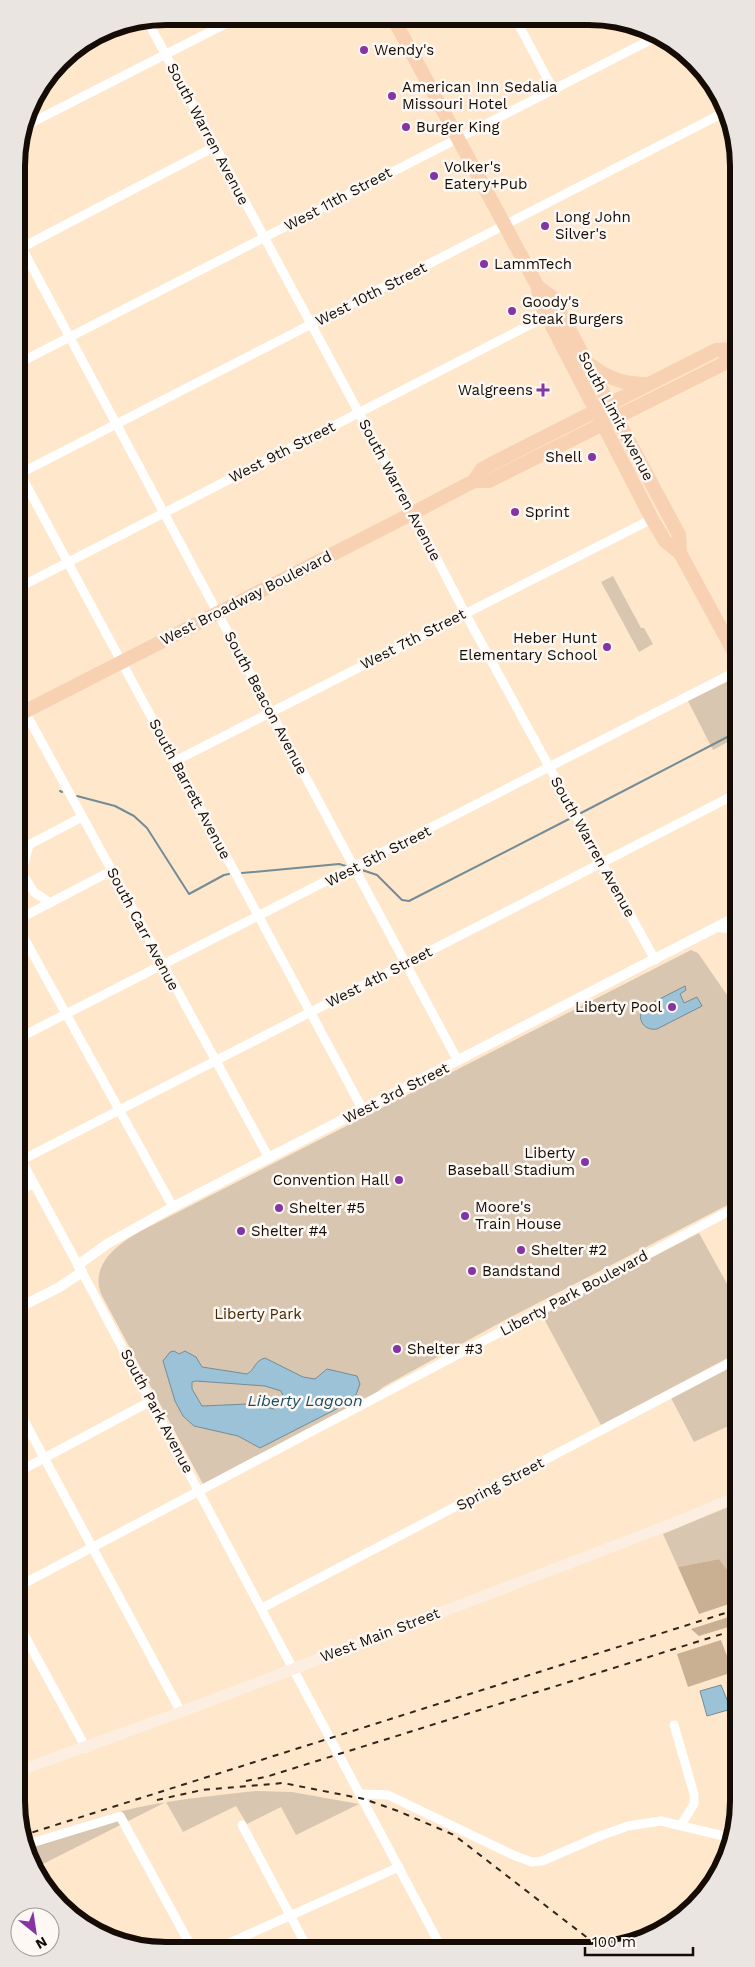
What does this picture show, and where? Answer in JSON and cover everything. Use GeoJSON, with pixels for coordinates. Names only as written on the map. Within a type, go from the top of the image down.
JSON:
{"type":"FeatureCollection","features":[{"type":"Feature","properties":{"kind":"highway","name":"South Limit Avenue"},"geometry":{"type":"LineString","coordinates":[[397,25],[538,287],[540,303],[546,316],[652,518],[665,541],[680,553],[730,645]]}},
{"type":"Feature","properties":{"kind":"highway","name":"South Limit Avenue"},"geometry":{"type":"LineString","coordinates":[[538,287],[552,297],[618,418],[679,534],[680,553]]}},
{"type":"Feature","properties":{"kind":"highway","name":"West Broadway Boulevard"},"geometry":{"type":"LineString","coordinates":[[25,712],[413,513],[474,480],[482,469],[649,384],[716,350],[730,354]]}},
{"type":"Feature","properties":{"kind":"highway","name":"West Broadway Boulevard"},"geometry":{"type":"LineString","coordinates":[[474,480],[489,481],[724,364],[730,358]]}},
{"type":"Feature","properties":{"kind":"highway"},"geometry":{"type":"LineString","coordinates":[[588,363],[611,379],[630,384],[649,384]]}},
{"type":"Feature","properties":{"kind":"main road","name":"West Main Street"},"geometry":{"type":"LineString","coordinates":[[25,1769],[181,1712],[294,1667],[679,1521],[730,1499]]}},
{"type":"Feature","properties":{"kind":"street"},"geometry":{"type":"LineString","coordinates":[[33,122],[223,25]]}},
{"type":"Feature","properties":{"kind":"street"},"geometry":{"type":"LineString","coordinates":[[519,25],[552,89]]}},
{"type":"Feature","properties":{"kind":"street","name":"South Warren Avenue"},"geometry":{"type":"LineString","coordinates":[[150,26],[465,613],[655,960]]}},
{"type":"Feature","properties":{"kind":"street","name":"West 11th Street"},"geometry":{"type":"LineString","coordinates":[[25,360],[651,40]]}},
{"type":"Feature","properties":{"kind":"street","name":"West 10th Street"},"geometry":{"type":"LineString","coordinates":[[25,469],[116,425],[720,115]]}},
{"type":"Feature","properties":{"kind":"street"},"geometry":{"type":"LineString","coordinates":[[25,241],[214,147]]}},
{"type":"Feature","properties":{"kind":"street","name":"South Beacon Avenue"},"geometry":{"type":"LineString","coordinates":[[25,255],[458,1061]]}},
{"type":"Feature","properties":{"kind":"street","name":"West 9th Street"},"geometry":{"type":"LineString","coordinates":[[25,584],[546,316]]}},
{"type":"Feature","properties":{"kind":"street","name":"South Barrett Avenue"},"geometry":{"type":"LineString","coordinates":[[25,483],[363,1110]]}},
{"type":"Feature","properties":{"kind":"street","name":"West 7th Street"},"geometry":{"type":"LineString","coordinates":[[175,761],[652,518]]}},
{"type":"Feature","properties":{"kind":"street","name":"West 5th Street"},"geometry":{"type":"LineString","coordinates":[[25,1035],[730,675]]}},
{"type":"Feature","properties":{"kind":"street","name":"South Carr Avenue"},"geometry":{"type":"LineString","coordinates":[[25,719],[82,817],[269,1158]]}},
{"type":"Feature","properties":{"kind":"street","name":"West 4th Street"},"geometry":{"type":"LineString","coordinates":[[25,1156],[215,1062],[730,797]]}},
{"type":"Feature","properties":{"kind":"street"},"geometry":{"type":"LineString","coordinates":[[25,847],[82,817]]}},
{"type":"Feature","properties":{"kind":"street"},"geometry":{"type":"LineString","coordinates":[[25,856],[29,845]]}},
{"type":"Feature","properties":{"kind":"street"},"geometry":{"type":"LineString","coordinates":[[25,916],[111,871]]}},
{"type":"Feature","properties":{"kind":"street"},"geometry":{"type":"LineString","coordinates":[[25,878],[34,892],[50,903]]}},
{"type":"Feature","properties":{"kind":"street"},"geometry":{"type":"LineString","coordinates":[[33,912],[34,892]]}},
{"type":"Feature","properties":{"kind":"street","name":"West 3rd Street"},"geometry":{"type":"LineString","coordinates":[[25,1304],[58,1288],[107,1244],[173,1207],[730,920]]}},
{"type":"Feature","properties":{"kind":"street"},"geometry":{"type":"LineString","coordinates":[[718,926],[730,928]]}},
{"type":"Feature","properties":{"kind":"street"},"geometry":{"type":"LineString","coordinates":[[25,939],[173,1207]]}},
{"type":"Feature","properties":{"kind":"street","name":"South Park Avenue"},"geometry":{"type":"LineString","coordinates":[[25,1166],[362,1794],[439,1942]]}},
{"type":"Feature","properties":{"kind":"street"},"geometry":{"type":"LineString","coordinates":[[25,1188],[34,1183]]}},
{"type":"Feature","properties":{"kind":"street","name":"Liberty Park Boulevard"},"geometry":{"type":"LineString","coordinates":[[25,1583],[199,1490],[730,1214]]}},
{"type":"Feature","properties":{"kind":"street","name":"Spring Street"},"geometry":{"type":"LineString","coordinates":[[262,1608],[730,1363]]}},
{"type":"Feature","properties":{"kind":"street"},"geometry":{"type":"LineString","coordinates":[[25,1468],[151,1401]]}},
{"type":"Feature","properties":{"kind":"street"},"geometry":{"type":"LineString","coordinates":[[25,1422],[181,1712]]}},
{"type":"Feature","properties":{"kind":"street"},"geometry":{"type":"LineString","coordinates":[[25,1636],[86,1748]]}},
{"type":"Feature","properties":{"kind":"street"},"geometry":{"type":"LineString","coordinates":[[674,1725],[694,1794],[694,1804],[681,1825]]}},
{"type":"Feature","properties":{"kind":"street"},"geometry":{"type":"LineString","coordinates":[[362,1794],[388,1795],[513,1856],[532,1862],[554,1857],[600,1836],[628,1826],[661,1821],[725,1836]]}},
{"type":"Feature","properties":{"kind":"street"},"geometry":{"type":"LineString","coordinates":[[32,1844],[120,1816],[189,1942]]}},
{"type":"Feature","properties":{"kind":"street"},"geometry":{"type":"LineString","coordinates":[[242,1825],[304,1942]]}},
{"type":"Feature","properties":{"kind":"street"},"geometry":{"type":"LineString","coordinates":[[231,1942],[399,1867]]}},
{"type":"Feature","properties":{"kind":"green space"},"geometry":{"type":"Polygon","coordinates":[[[613,576],[641,628],[644,628],[653,644],[639,652],[601,582],[613,576]]]}},
{"type":"Feature","properties":{"kind":"green space"},"geometry":{"type":"Polygon","coordinates":[[[730,680],[730,741],[713,750],[688,701],[730,680]]]}},
{"type":"Feature","properties":{"kind":"green space","name":"Liberty Park"},"geometry":{"type":"Polygon","coordinates":[[[691,950],[698,953],[730,999],[730,1204],[505,1320],[383,1387],[368,1400],[203,1484],[101,1294],[99,1273],[108,1256],[141,1231],[691,950]]]}},
{"type":"Feature","properties":{"kind":"green space"},"geometry":{"type":"Polygon","coordinates":[[[699,1233],[730,1289],[730,1357],[601,1425],[542,1315],[699,1233]]]}},
{"type":"Feature","properties":{"kind":"green space"},"geometry":{"type":"Polygon","coordinates":[[[730,1365],[730,1425],[694,1442],[670,1396],[730,1365]]]}},
{"type":"Feature","properties":{"kind":"green space"},"geometry":{"type":"Polygon","coordinates":[[[730,1506],[730,1573],[719,1559],[678,1567],[663,1534],[730,1506]]]}},
{"type":"Feature","properties":{"kind":"green space"},"geometry":{"type":"Polygon","coordinates":[[[256,1791],[292,1792],[359,1804],[296,1835],[281,1807],[247,1824],[236,1806],[183,1832],[166,1802],[256,1791]]]}},
{"type":"Feature","properties":{"kind":"green space"},"geometry":{"type":"Polygon","coordinates":[[[166,1802],[41,1865],[31,1839],[97,1818],[166,1802]]]}},
{"type":"Feature","properties":{"kind":"shaded area"},"geometry":{"type":"Polygon","coordinates":[[[719,1559],[730,1573],[730,1604],[699,1614],[678,1567],[719,1559]]]}},
{"type":"Feature","properties":{"kind":"shaded area"},"geometry":{"type":"Polygon","coordinates":[[[730,1617],[730,1626],[699,1636],[691,1629],[730,1617]]]}},
{"type":"Feature","properties":{"kind":"shaded area"},"geometry":{"type":"Polygon","coordinates":[[[721,1640],[730,1664],[730,1673],[688,1687],[677,1654],[721,1640]]]}},
{"type":"Feature","properties":{"kind":"water","name":"Liberty Pool"},"geometry":{"type":"Polygon","coordinates":[[[685,986],[686,990],[680,994],[684,1003],[697,997],[702,1006],[657,1029],[648,1028],[643,1024],[640,1017],[642,1008],[685,986]]]}},
{"type":"Feature","properties":{"kind":"water","name":"Liberty Lagoon"},"geometry":{"type":"Polygon","coordinates":[[[174,1351],[179,1354],[185,1351],[196,1357],[202,1367],[247,1374],[261,1359],[265,1358],[303,1377],[315,1379],[327,1369],[357,1376],[360,1384],[354,1400],[260,1448],[238,1436],[194,1426],[183,1416],[175,1401],[163,1361],[170,1352],[174,1351]],[[192,1382],[192,1389],[202,1406],[247,1404],[275,1409],[284,1398],[281,1391],[265,1386],[192,1382]]]}},
{"type":"Feature","properties":{"kind":"water"},"geometry":{"type":"Polygon","coordinates":[[[721,1685],[730,1707],[728,1710],[707,1716],[700,1691],[721,1685]]]}},
{"type":"Feature","properties":{"kind":"waterway"},"geometry":{"type":"LineString","coordinates":[[581,813],[730,736]]}},
{"type":"Feature","properties":{"kind":"waterway"},"geometry":{"type":"LineString","coordinates":[[77,796],[115,806],[134,816],[147,828],[189,894],[229,874]]}},
{"type":"Feature","properties":{"kind":"waterway"},"geometry":{"type":"LineString","coordinates":[[362,870],[377,875],[402,900],[409,901],[571,818]]}},
{"type":"Feature","properties":{"kind":"waterway"},"geometry":{"type":"LineString","coordinates":[[242,873],[339,864],[346,866]]}},
{"type":"Feature","properties":{"kind":"railway"},"geometry":{"type":"LineString","coordinates":[[29,1833],[730,1612]]}},
{"type":"Feature","properties":{"kind":"railway"},"geometry":{"type":"LineString","coordinates":[[246,1781],[269,1776],[730,1632]]}},
{"type":"Feature","properties":{"kind":"railway"},"geometry":{"type":"LineString","coordinates":[[157,1800],[202,1790],[283,1783],[364,1799],[454,1835],[593,1942]]}},
{"type":"Feature","properties":{"kind":"place","name":"Wendy's"},"geometry":{"type":"Point","coordinates":[364,50]}},
{"type":"Feature","properties":{"kind":"place","name":"American Inn Sedalia Missouri Hotel"},"geometry":{"type":"Point","coordinates":[392,96]}},
{"type":"Feature","properties":{"kind":"place","name":"Burger King"},"geometry":{"type":"Point","coordinates":[406,127]}},
{"type":"Feature","properties":{"kind":"place","name":"Volker's Eatery+Pub"},"geometry":{"type":"Point","coordinates":[434,176]}},
{"type":"Feature","properties":{"kind":"place","name":"Long John Silver's"},"geometry":{"type":"Point","coordinates":[545,226]}},
{"type":"Feature","properties":{"kind":"place","name":"LammTech"},"geometry":{"type":"Point","coordinates":[484,264]}},
{"type":"Feature","properties":{"kind":"place","name":"Goody's Steak Burgers"},"geometry":{"type":"Point","coordinates":[512,311]}},
{"type":"Feature","properties":{"kind":"place","name":"Walgreens"},"geometry":{"type":"Point","coordinates":[543,390]}},
{"type":"Feature","properties":{"kind":"place","name":"Shell"},"geometry":{"type":"Point","coordinates":[592,457]}},
{"type":"Feature","properties":{"kind":"place","name":"Sprint"},"geometry":{"type":"Point","coordinates":[515,512]}},
{"type":"Feature","properties":{"kind":"place","name":"Heber Hunt Elementary School"},"geometry":{"type":"Point","coordinates":[607,647]}},
{"type":"Feature","properties":{"kind":"place","name":"Liberty Pool"},"geometry":{"type":"Point","coordinates":[672,1007]}},
{"type":"Feature","properties":{"kind":"place","name":"Liberty Baseball Stadium"},"geometry":{"type":"Point","coordinates":[585,1162]}},
{"type":"Feature","properties":{"kind":"place","name":"Convention Hall"},"geometry":{"type":"Point","coordinates":[399,1180]}},
{"type":"Feature","properties":{"kind":"place","name":"Shelter #5"},"geometry":{"type":"Point","coordinates":[279,1208]}},
{"type":"Feature","properties":{"kind":"place","name":"Moore's Train House"},"geometry":{"type":"Point","coordinates":[465,1216]}},
{"type":"Feature","properties":{"kind":"place","name":"Shelter #4"},"geometry":{"type":"Point","coordinates":[241,1231]}},
{"type":"Feature","properties":{"kind":"place","name":"Shelter #2"},"geometry":{"type":"Point","coordinates":[521,1250]}},
{"type":"Feature","properties":{"kind":"place","name":"Bandstand"},"geometry":{"type":"Point","coordinates":[472,1271]}},
{"type":"Feature","properties":{"kind":"place","name":"Shelter #3"},"geometry":{"type":"Point","coordinates":[397,1349]}}]}
